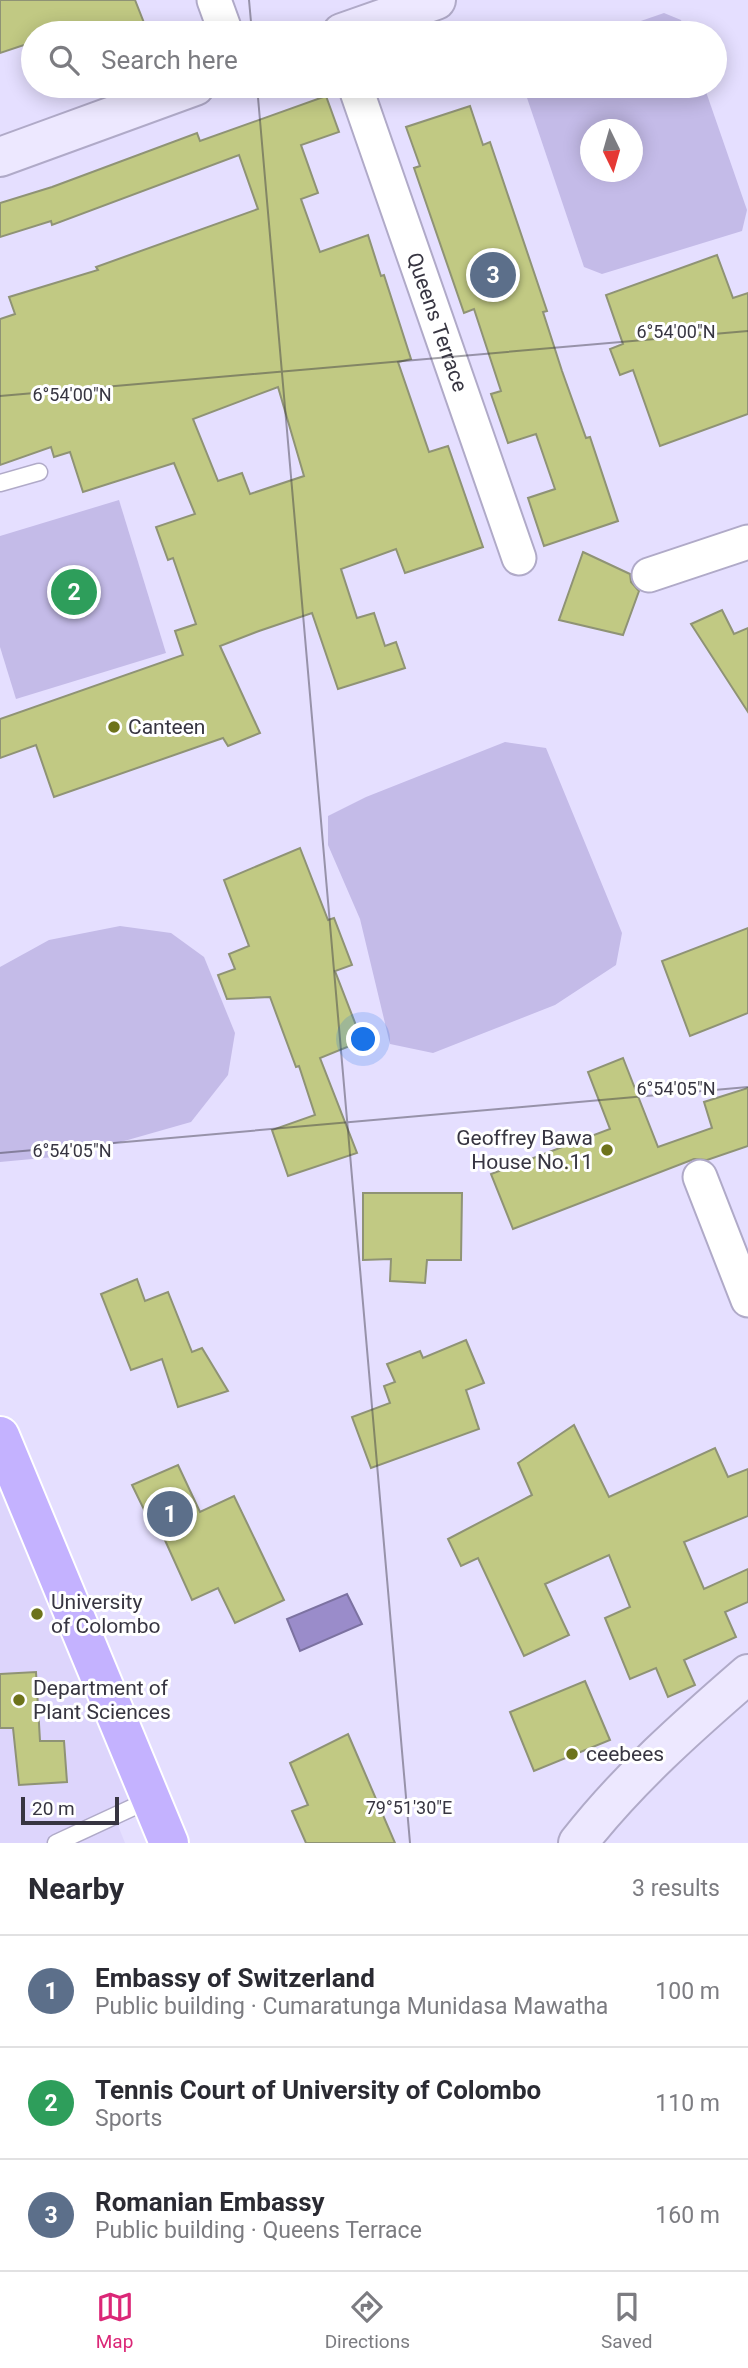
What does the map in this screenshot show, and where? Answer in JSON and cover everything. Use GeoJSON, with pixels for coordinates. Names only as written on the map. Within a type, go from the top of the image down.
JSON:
{"type":"FeatureCollection","features":[{"type":"Feature","properties":{"kind":"highway"},"geometry":{"type":"LineString","coordinates":[[0,1436],[169,1843]]}},
{"type":"Feature","properties":{"kind":"street"},"geometry":{"type":"LineString","coordinates":[[214,0],[222,21]]}},
{"type":"Feature","properties":{"kind":"street"},"geometry":{"type":"LineString","coordinates":[[376,21],[436,0]]}},
{"type":"Feature","properties":{"kind":"street"},"geometry":{"type":"LineString","coordinates":[[0,157],[162,98]]}},
{"type":"Feature","properties":{"kind":"street","name":"Queens Terrace"},"geometry":{"type":"LineString","coordinates":[[359,98],[519,558]]}},
{"type":"Feature","properties":{"kind":"street"},"geometry":{"type":"LineString","coordinates":[[649,575],[748,542]]}},
{"type":"Feature","properties":{"kind":"street"},"geometry":{"type":"LineString","coordinates":[[700,1177],[748,1300]]}},
{"type":"Feature","properties":{"kind":"street"},"geometry":{"type":"LineString","coordinates":[[578,1843],[596,1819],[679,1734],[748,1674]]}},
{"type":"Feature","properties":{"kind":"lane"},"geometry":{"type":"LineString","coordinates":[[0,483],[39,472]]}},
{"type":"Feature","properties":{"kind":"lane"},"geometry":{"type":"LineString","coordinates":[[56,1843],[151,1799]]}},
{"type":"Feature","properties":{"kind":"shaded area"},"geometry":{"type":"Polygon","coordinates":[[[664,13],[681,21],[641,21],[664,13]]]}},
{"type":"Feature","properties":{"kind":"shaded area"},"geometry":{"type":"Polygon","coordinates":[[[527,98],[708,98],[747,210],[742,231],[602,274],[584,267],[527,98]]]}},
{"type":"Feature","properties":{"kind":"shaded area"},"geometry":{"type":"Polygon","coordinates":[[[119,500],[166,653],[16,699],[0,647],[0,536],[119,500]]]}},
{"type":"Feature","properties":{"kind":"shaded area"},"geometry":{"type":"Polygon","coordinates":[[[505,742],[546,748],[622,933],[616,965],[555,1005],[433,1053],[390,1044],[360,919],[328,845],[328,816],[366,797],[505,742]]]}},
{"type":"Feature","properties":{"kind":"shaded area"},"geometry":{"type":"Polygon","coordinates":[[[120,926],[171,933],[204,957],[235,1033],[228,1075],[191,1122],[75,1155],[0,1162],[0,967],[49,940],[120,926]]]}},
{"type":"Feature","properties":{"kind":"shaded area","name":"University of Colombo"},"geometry":{"type":"Polygon","coordinates":[[[0,1436],[148,1792],[111,1808],[125,1843],[0,1843],[0,1436]]]}},
{"type":"Feature","properties":{"kind":"shaded area"},"geometry":{"type":"Polygon","coordinates":[[[347,1594],[362,1624],[300,1651],[287,1619],[347,1594]]]}},
{"type":"Feature","properties":{"kind":"building"},"geometry":{"type":"Polygon","coordinates":[[[0,0],[135,0],[143,21],[21,21],[21,46],[0,53],[0,0]]]}},
{"type":"Feature","properties":{"kind":"building"},"geometry":{"type":"Polygon","coordinates":[[[327,98],[339,132],[301,145],[318,193],[301,199],[320,252],[368,235],[411,359],[398,362],[429,452],[448,446],[483,547],[405,573],[396,549],[341,569],[357,618],[374,613],[385,646],[396,642],[405,668],[338,689],[312,613],[259,631],[220,646],[260,733],[228,746],[223,738],[54,797],[36,745],[0,758],[0,719],[183,655],[175,631],[196,624],[173,558],[168,560],[156,527],[195,514],[174,463],[83,492],[70,452],[54,457],[51,447],[0,465],[0,319],[15,314],[9,297],[98,270],[96,267],[258,209],[239,155],[52,225],[51,221],[0,237],[0,203],[52,187],[197,133],[200,141],[327,98]],[[278,387],[193,419],[218,481],[242,473],[250,494],[304,476],[278,387]]]}},
{"type":"Feature","properties":{"kind":"building"},"geometry":{"type":"Polygon","coordinates":[[[470,106],[483,145],[490,142],[547,311],[543,312],[562,371],[586,438],[590,437],[618,521],[544,546],[528,498],[555,489],[536,434],[508,443],[491,394],[501,391],[474,309],[464,313],[414,168],[420,166],[406,127],[470,106]]]}},
{"type":"Feature","properties":{"kind":"building"},"geometry":{"type":"Polygon","coordinates":[[[717,255],[733,298],[748,293],[748,414],[660,446],[633,370],[620,375],[610,349],[623,344],[606,295],[717,255]]]}},
{"type":"Feature","properties":{"kind":"building"},"geometry":{"type":"Polygon","coordinates":[[[583,552],[630,574],[631,582],[639,591],[623,635],[559,620],[583,552]]]}},
{"type":"Feature","properties":{"kind":"building"},"geometry":{"type":"Polygon","coordinates":[[[722,610],[734,634],[748,628],[748,712],[691,624],[722,610]]]}},
{"type":"Feature","properties":{"kind":"building"},"geometry":{"type":"Polygon","coordinates":[[[300,848],[328,920],[334,918],[352,965],[335,971],[362,1041],[320,1058],[357,1153],[288,1176],[272,1130],[315,1115],[299,1066],[296,1067],[270,997],[227,999],[218,975],[235,969],[229,954],[249,946],[224,880],[300,848]]]}},
{"type":"Feature","properties":{"kind":"building"},"geometry":{"type":"Polygon","coordinates":[[[748,928],[748,1013],[690,1036],[662,961],[748,928]]]}},
{"type":"Feature","properties":{"kind":"building","name":"Geoffrey Bawa House No.11"},"geometry":{"type":"Polygon","coordinates":[[[623,1058],[658,1147],[712,1128],[704,1102],[748,1088],[748,1146],[707,1160],[694,1159],[513,1229],[491,1174],[610,1129],[588,1072],[623,1058]]]}},
{"type":"Feature","properties":{"kind":"building"},"geometry":{"type":"Polygon","coordinates":[[[363,1193],[462,1193],[461,1260],[427,1260],[425,1283],[390,1281],[391,1259],[363,1260],[363,1193]]]}},
{"type":"Feature","properties":{"kind":"building"},"geometry":{"type":"Polygon","coordinates":[[[137,1279],[145,1301],[168,1292],[192,1352],[202,1348],[228,1391],[178,1407],[162,1359],[131,1370],[101,1294],[137,1279]]]}},
{"type":"Feature","properties":{"kind":"building"},"geometry":{"type":"Polygon","coordinates":[[[466,1340],[484,1383],[466,1390],[479,1429],[371,1468],[352,1417],[390,1403],[384,1386],[395,1382],[387,1364],[420,1351],[423,1358],[466,1340]]]}},
{"type":"Feature","properties":{"kind":"building"},"geometry":{"type":"Polygon","coordinates":[[[574,1425],[609,1497],[715,1448],[728,1477],[748,1469],[748,1516],[684,1542],[704,1589],[748,1569],[748,1602],[725,1612],[736,1637],[684,1660],[695,1685],[668,1697],[656,1668],[630,1679],[605,1618],[630,1607],[609,1555],[545,1584],[569,1635],[524,1656],[478,1558],[461,1566],[448,1539],[532,1495],[518,1463],[574,1425]]]}},
{"type":"Feature","properties":{"kind":"building"},"geometry":{"type":"Polygon","coordinates":[[[178,1465],[200,1512],[234,1496],[284,1600],[235,1623],[218,1588],[192,1600],[159,1527],[154,1530],[132,1485],[178,1465]]]}},
{"type":"Feature","properties":{"kind":"building"},"geometry":{"type":"Polygon","coordinates":[[[36,1672],[40,1741],[64,1741],[67,1782],[19,1785],[13,1728],[0,1728],[0,1674],[36,1672]]]}},
{"type":"Feature","properties":{"kind":"building"},"geometry":{"type":"Polygon","coordinates":[[[585,1681],[610,1740],[534,1771],[510,1712],[585,1681]]]}},
{"type":"Feature","properties":{"kind":"building"},"geometry":{"type":"Polygon","coordinates":[[[348,1734],[395,1843],[306,1843],[292,1811],[308,1805],[290,1763],[348,1734]]]}},
{"type":"Feature","properties":{"kind":"place","name":"Romanian Embassy"},"geometry":{"type":"Point","coordinates":[493,275]}},
{"type":"Feature","properties":{"kind":"place","name":"Tennis Court of University of Colombo"},"geometry":{"type":"Point","coordinates":[74,592]}},
{"type":"Feature","properties":{"kind":"place","name":"Canteen"},"geometry":{"type":"Point","coordinates":[114,727]}},
{"type":"Feature","properties":{"kind":"place","name":"Geoffrey Bawa House No.11"},"geometry":{"type":"Point","coordinates":[607,1150]}},
{"type":"Feature","properties":{"kind":"place","name":"Embassy of Switzerland"},"geometry":{"type":"Point","coordinates":[170,1514]}},
{"type":"Feature","properties":{"kind":"place","name":"University of Colombo"},"geometry":{"type":"Point","coordinates":[37,1614]}},
{"type":"Feature","properties":{"kind":"place","name":"Department of Plant Sciences"},"geometry":{"type":"Point","coordinates":[19,1700]}},
{"type":"Feature","properties":{"kind":"place","name":"ceebees"},"geometry":{"type":"Point","coordinates":[572,1754]}}]}
